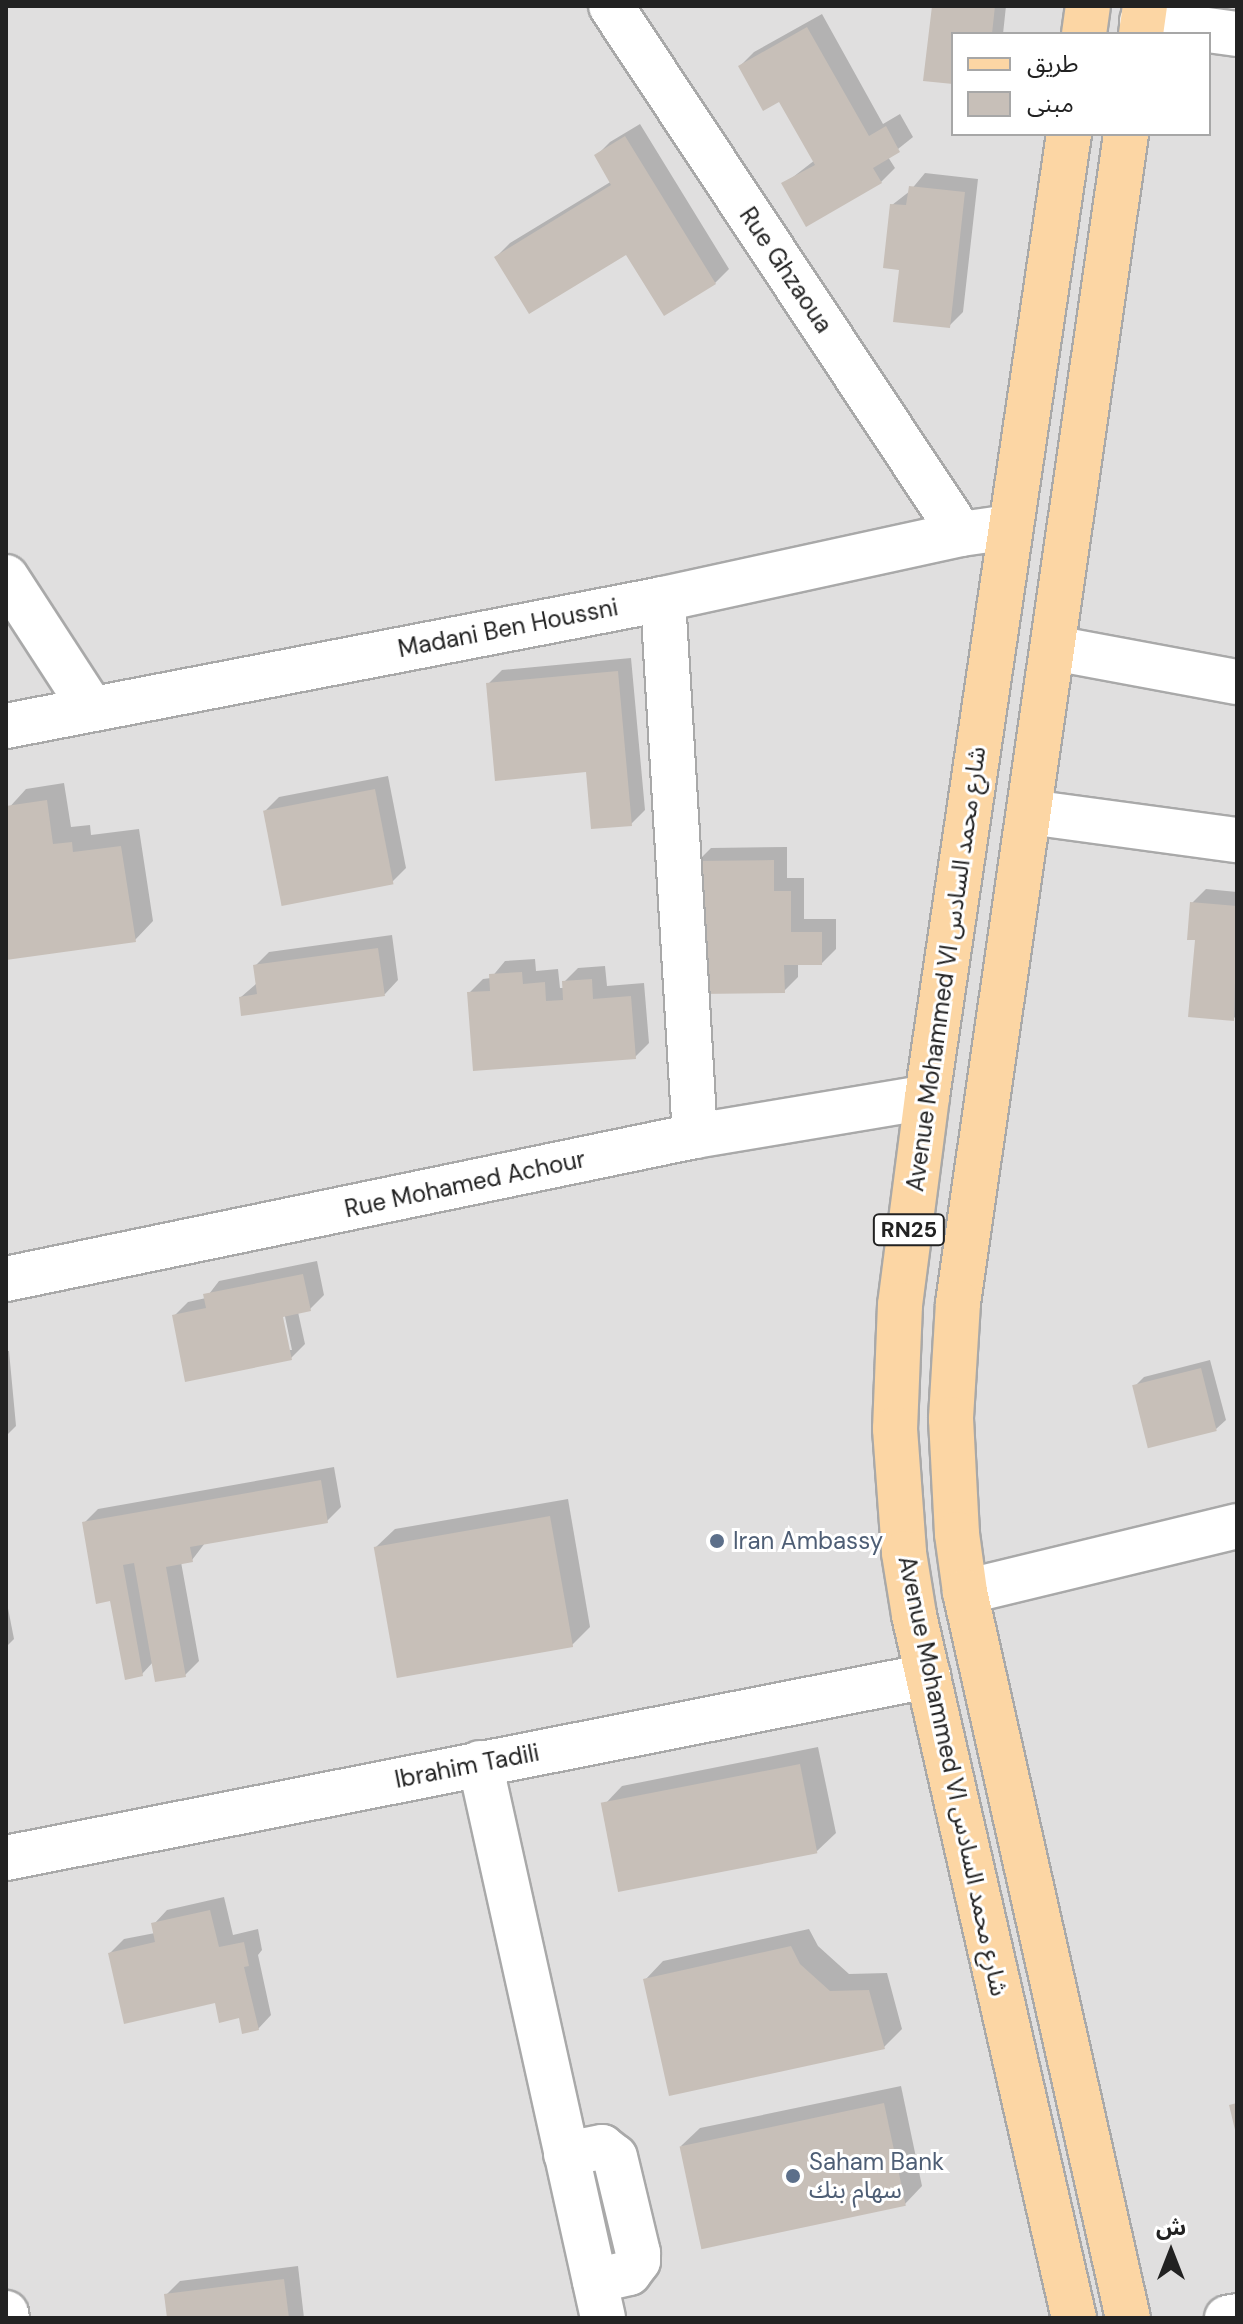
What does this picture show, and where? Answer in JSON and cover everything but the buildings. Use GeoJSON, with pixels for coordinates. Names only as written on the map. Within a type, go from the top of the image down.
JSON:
{"type":"FeatureCollection","features":[{"type":"Feature","properties":{"kind":"main road"},"geometry":{"type":"LineString","coordinates":[[1084,32],[1088,6]]}},
{"type":"Feature","properties":{"kind":"main road","name":"Avenue Mohammed VI شارع محمد السادس"},"geometry":{"type":"LineString","coordinates":[[1069,136],[927,1097],[900,1305],[895,1429],[904,1553],[928,1676],[1074,2318]]}},
{"type":"Feature","properties":{"kind":"main road","name":"Avenue Mohammed VI شارع محمد السادس"},"geometry":{"type":"LineString","coordinates":[[1126,136],[958,1303],[953,1360],[953,1476],[965,1592],[1128,2318]]}},
{"type":"Feature","properties":{"kind":"street","name":"Rue Ghzaoua"},"geometry":{"type":"LineString","coordinates":[[611,6],[961,534]]}},
{"type":"Feature","properties":{"kind":"street"},"geometry":{"type":"LineString","coordinates":[[1143,20],[1237,34]]}},
{"type":"Feature","properties":{"kind":"street","name":"Madani Ben Houssni"},"geometry":{"type":"LineString","coordinates":[[6,726],[663,599],[961,534],[1009,527]]}},
{"type":"Feature","properties":{"kind":"street"},"geometry":{"type":"LineString","coordinates":[[6,577],[91,708]]}},
{"type":"Feature","properties":{"kind":"street"},"geometry":{"type":"LineString","coordinates":[[663,599],[695,1136]]}},
{"type":"Feature","properties":{"kind":"street"},"geometry":{"type":"LineString","coordinates":[[1053,648],[1237,682]]}},
{"type":"Feature","properties":{"kind":"street"},"geometry":{"type":"LineString","coordinates":[[1029,812],[1237,840]]}},
{"type":"Feature","properties":{"kind":"street","name":"Rue Mohamed Achour"},"geometry":{"type":"LineString","coordinates":[[6,1279],[695,1136],[927,1097]]}},
{"type":"Feature","properties":{"kind":"street"},"geometry":{"type":"LineString","coordinates":[[965,1592],[1237,1526]]}},
{"type":"Feature","properties":{"kind":"street","name":"Ibrahim Tadili"},"geometry":{"type":"LineString","coordinates":[[6,1858],[928,1676]]}},
{"type":"Feature","properties":{"kind":"street"},"geometry":{"type":"LineString","coordinates":[[480,1763],[599,2299]]}},
{"type":"Feature","properties":{"kind":"street"},"geometry":{"type":"LineString","coordinates":[[1227,2318],[1237,2316]]}},
{"type":"Feature","properties":{"kind":"shaded area"},"geometry":{"type":"Polygon","coordinates":[[[6,6],[1237,6],[1237,2318],[6,2318],[6,6]]]}},
{"type":"Feature","properties":{"kind":"place","name":"Iran Ambassy"},"geometry":{"type":"Point","coordinates":[717,1541]}},
{"type":"Feature","properties":{"kind":"place","name":"Saham Bank سهام بنك"},"geometry":{"type":"Point","coordinates":[793,2176]}}]}
